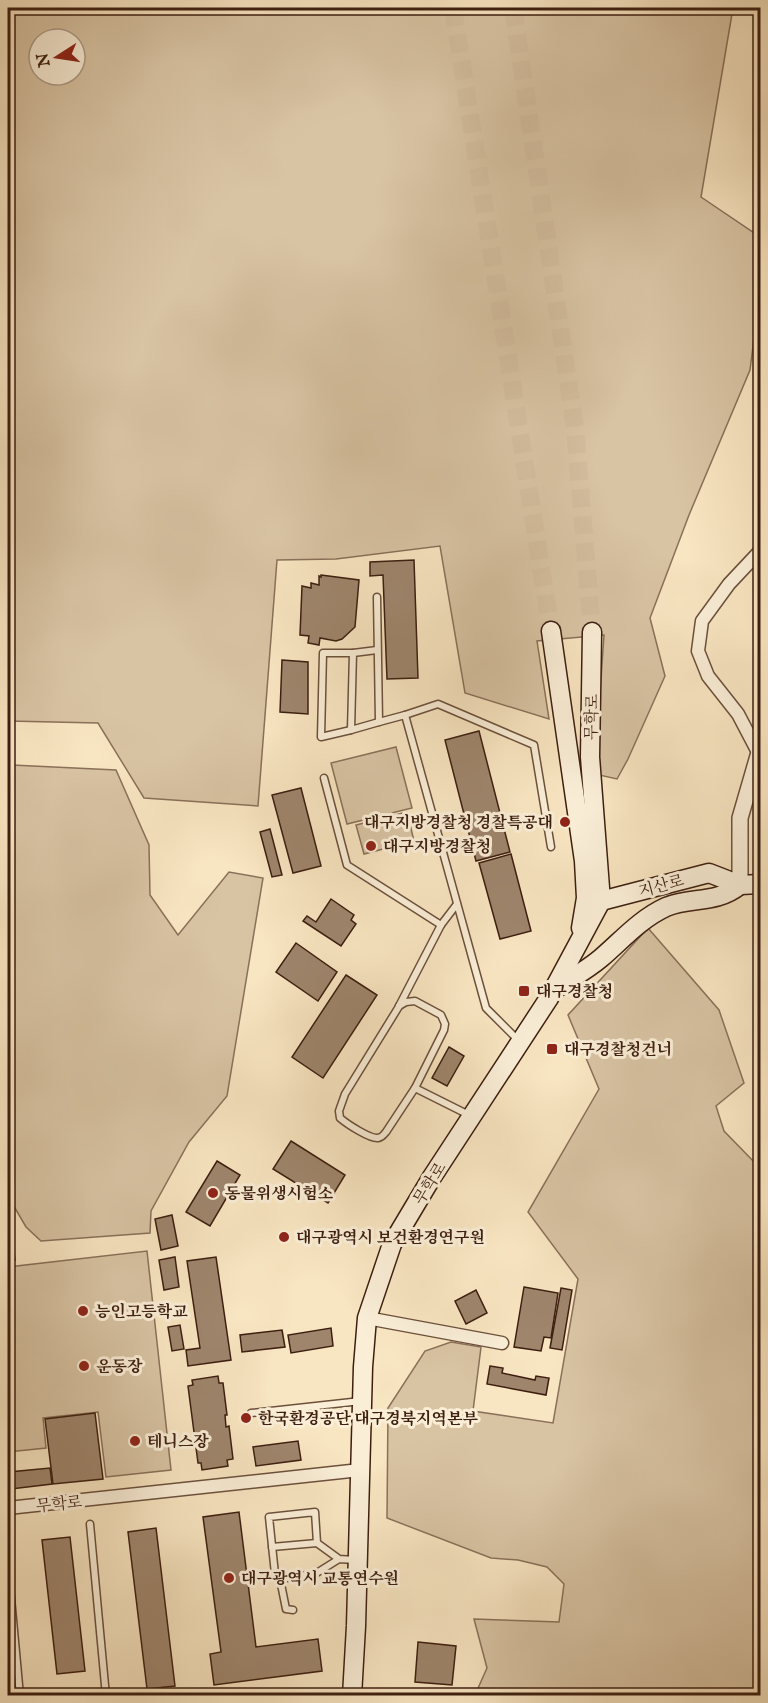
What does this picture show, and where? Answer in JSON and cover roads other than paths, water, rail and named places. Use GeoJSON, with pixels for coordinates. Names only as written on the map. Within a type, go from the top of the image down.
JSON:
{"type":"FeatureCollection","features":[{"type":"Feature","properties":{"kind":"main road","name":"무학로"},"geometry":{"type":"LineString","coordinates":[[551,631],[584,861],[586,898],[579,941]]}},
{"type":"Feature","properties":{"kind":"main road","name":"무학로"},"geometry":{"type":"LineString","coordinates":[[352,1695],[367,1318],[392,1244],[432,1177],[553,990],[601,901],[590,757],[592,632]]}},
{"type":"Feature","properties":{"kind":"main road","name":"지산로"},"geometry":{"type":"LineString","coordinates":[[584,912],[601,901],[709,873],[740,885],[760,884]]}},
{"type":"Feature","properties":{"kind":"main road","name":"지산로"},"geometry":{"type":"LineString","coordinates":[[599,960],[633,928],[667,907],[709,900],[730,893],[740,885]]}},
{"type":"Feature","properties":{"kind":"main road","name":"무학로"},"geometry":{"type":"LineString","coordinates":[[553,990],[599,960]]}},
{"type":"Feature","properties":{"kind":"street"},"geometry":{"type":"LineString","coordinates":[[740,885],[740,818],[760,751],[738,714],[708,676],[698,651],[702,621],[729,584],[760,551]]}},
{"type":"Feature","properties":{"kind":"street"},"geometry":{"type":"LineString","coordinates":[[367,1318],[501,1343]]}},
{"type":"Feature","properties":{"kind":"street","name":"무학로"},"geometry":{"type":"LineString","coordinates":[[8,1508],[360,1470]]}},
{"type":"Feature","properties":{"kind":"lane"},"geometry":{"type":"LineString","coordinates":[[377,597],[379,722]]}},
{"type":"Feature","properties":{"kind":"lane"},"geometry":{"type":"LineString","coordinates":[[377,650],[323,653],[321,736],[351,730],[438,704],[534,745],[551,847]]}},
{"type":"Feature","properties":{"kind":"lane"},"geometry":{"type":"LineString","coordinates":[[351,730],[353,653]]}},
{"type":"Feature","properties":{"kind":"lane"},"geometry":{"type":"LineString","coordinates":[[405,715],[486,1008],[520,1043]]}},
{"type":"Feature","properties":{"kind":"lane"},"geometry":{"type":"LineString","coordinates":[[324,778],[347,865],[441,925]]}},
{"type":"Feature","properties":{"kind":"lane"},"geometry":{"type":"LineString","coordinates":[[398,1008],[405,1002],[415,1001],[441,1015],[445,1024],[444,1030],[415,1088],[384,1136],[371,1137],[340,1118],[339,1111],[345,1094],[398,1008],[441,925],[457,904]]}},
{"type":"Feature","properties":{"kind":"lane"},"geometry":{"type":"LineString","coordinates":[[415,1088],[472,1116]]}},
{"type":"Feature","properties":{"kind":"lane"},"geometry":{"type":"LineString","coordinates":[[251,1413],[362,1401]]}},
{"type":"Feature","properties":{"kind":"lane"},"geometry":{"type":"LineString","coordinates":[[293,1610],[286,1609],[280,1579],[275,1574],[269,1517],[315,1512],[317,1543]]}},
{"type":"Feature","properties":{"kind":"lane"},"geometry":{"type":"LineString","coordinates":[[90,1524],[106,1695]]}},
{"type":"Feature","properties":{"kind":"lane"},"geometry":{"type":"LineString","coordinates":[[272,1547],[317,1543],[339,1559],[358,1560]]}},
{"type":"Feature","properties":{"kind":"lane"},"geometry":{"type":"LineString","coordinates":[[280,1579],[315,1574],[339,1559]]}},
{"type":"Feature","properties":{"kind":"lane"},"geometry":{"type":"LineString","coordinates":[[8,1565],[20,1695]]}},
{"type":"Feature","properties":{"kind":"tunnel"},"geometry":{"type":"LineString","coordinates":[[453,8],[551,631]]}},
{"type":"Feature","properties":{"kind":"tunnel"},"geometry":{"type":"LineString","coordinates":[[513,8],[575,428],[592,632]]}},
{"type":"Feature","properties":{"kind":"place","name":"대구지방경찰청 경찰특공대"},"geometry":{"type":"Point","coordinates":[565,822]}},
{"type":"Feature","properties":{"kind":"place","name":"대구지방경찰청"},"geometry":{"type":"Point","coordinates":[371,846]}},
{"type":"Feature","properties":{"kind":"place","name":"대구경찰청"},"geometry":{"type":"Point","coordinates":[524,991]}},
{"type":"Feature","properties":{"kind":"place","name":"대구경찰청건너"},"geometry":{"type":"Point","coordinates":[552,1049]}},
{"type":"Feature","properties":{"kind":"place","name":"동물위생시험소"},"geometry":{"type":"Point","coordinates":[213,1193]}},
{"type":"Feature","properties":{"kind":"place","name":"대구광역시 보건환경연구원"},"geometry":{"type":"Point","coordinates":[284,1237]}},
{"type":"Feature","properties":{"kind":"place","name":"능인고등학교"},"geometry":{"type":"Point","coordinates":[83,1311]}},
{"type":"Feature","properties":{"kind":"place","name":"운동장"},"geometry":{"type":"Point","coordinates":[84,1366]}},
{"type":"Feature","properties":{"kind":"place","name":"한국환경공단 대구경북지역본부"},"geometry":{"type":"Point","coordinates":[246,1418]}},
{"type":"Feature","properties":{"kind":"place","name":"테니스장"},"geometry":{"type":"Point","coordinates":[135,1441]}},
{"type":"Feature","properties":{"kind":"place","name":"대구광역시 교통연수원"},"geometry":{"type":"Point","coordinates":[229,1578]}}]}
